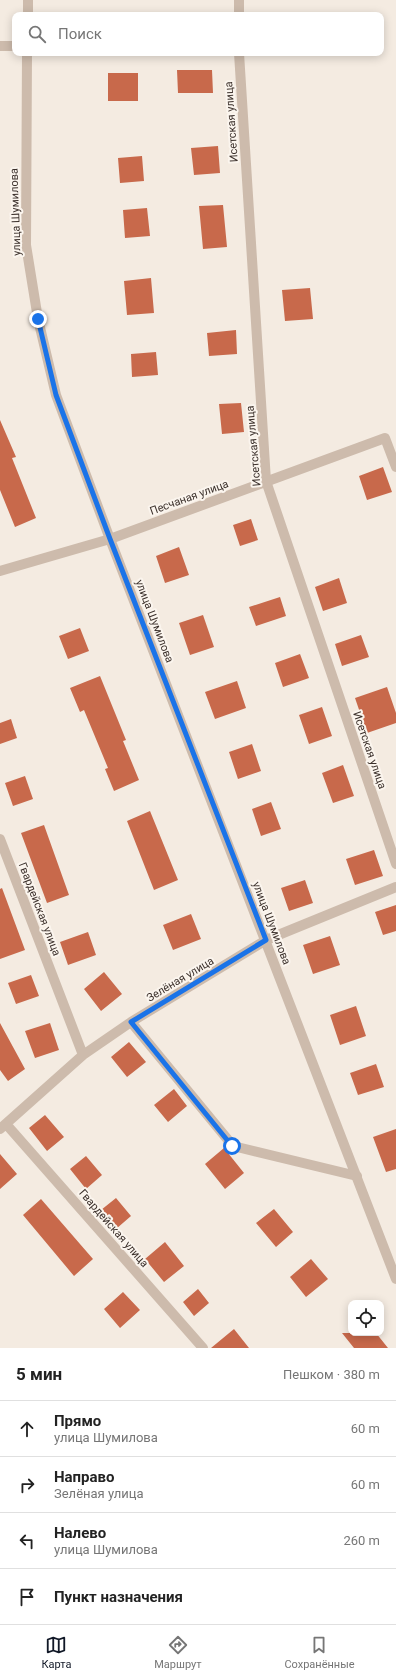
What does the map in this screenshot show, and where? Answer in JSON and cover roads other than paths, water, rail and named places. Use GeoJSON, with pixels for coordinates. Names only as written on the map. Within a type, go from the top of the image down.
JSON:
{"type":"FeatureCollection","features":[{"type":"Feature","properties":{"kind":"street"},"geometry":{"type":"LineString","coordinates":[[28,0],[28,12]]}},
{"type":"Feature","properties":{"kind":"street"},"geometry":{"type":"LineString","coordinates":[[239,0],[239,12]]}},
{"type":"Feature","properties":{"kind":"street"},"geometry":{"type":"LineString","coordinates":[[0,46],[12,46]]}},
{"type":"Feature","properties":{"kind":"street","name":"улица Шумилова"},"geometry":{"type":"LineString","coordinates":[[27,56],[26,245],[38,319],[56,395],[110,539],[396,1279]]}},
{"type":"Feature","properties":{"kind":"street","name":"Исетская улица"},"geometry":{"type":"LineString","coordinates":[[239,56],[266,481],[396,864]]}},
{"type":"Feature","properties":{"kind":"street","name":"Песчаная улица"},"geometry":{"type":"LineString","coordinates":[[0,571],[110,539],[385,438],[396,467]]}},
{"type":"Feature","properties":{"kind":"street","name":"Гвардейская улица"},"geometry":{"type":"LineString","coordinates":[[0,839],[83,1056]]}},
{"type":"Feature","properties":{"kind":"street","name":"Зелёная улица"},"geometry":{"type":"LineString","coordinates":[[3,1126],[83,1056],[131,1022],[266,940],[396,887]]}},
{"type":"Feature","properties":{"kind":"street"},"geometry":{"type":"LineString","coordinates":[[131,1022],[232,1146],[357,1176]]}},
{"type":"Feature","properties":{"kind":"street","name":"Гвардейская улица"},"geometry":{"type":"LineString","coordinates":[[3,1126],[203,1348]]}}]}
